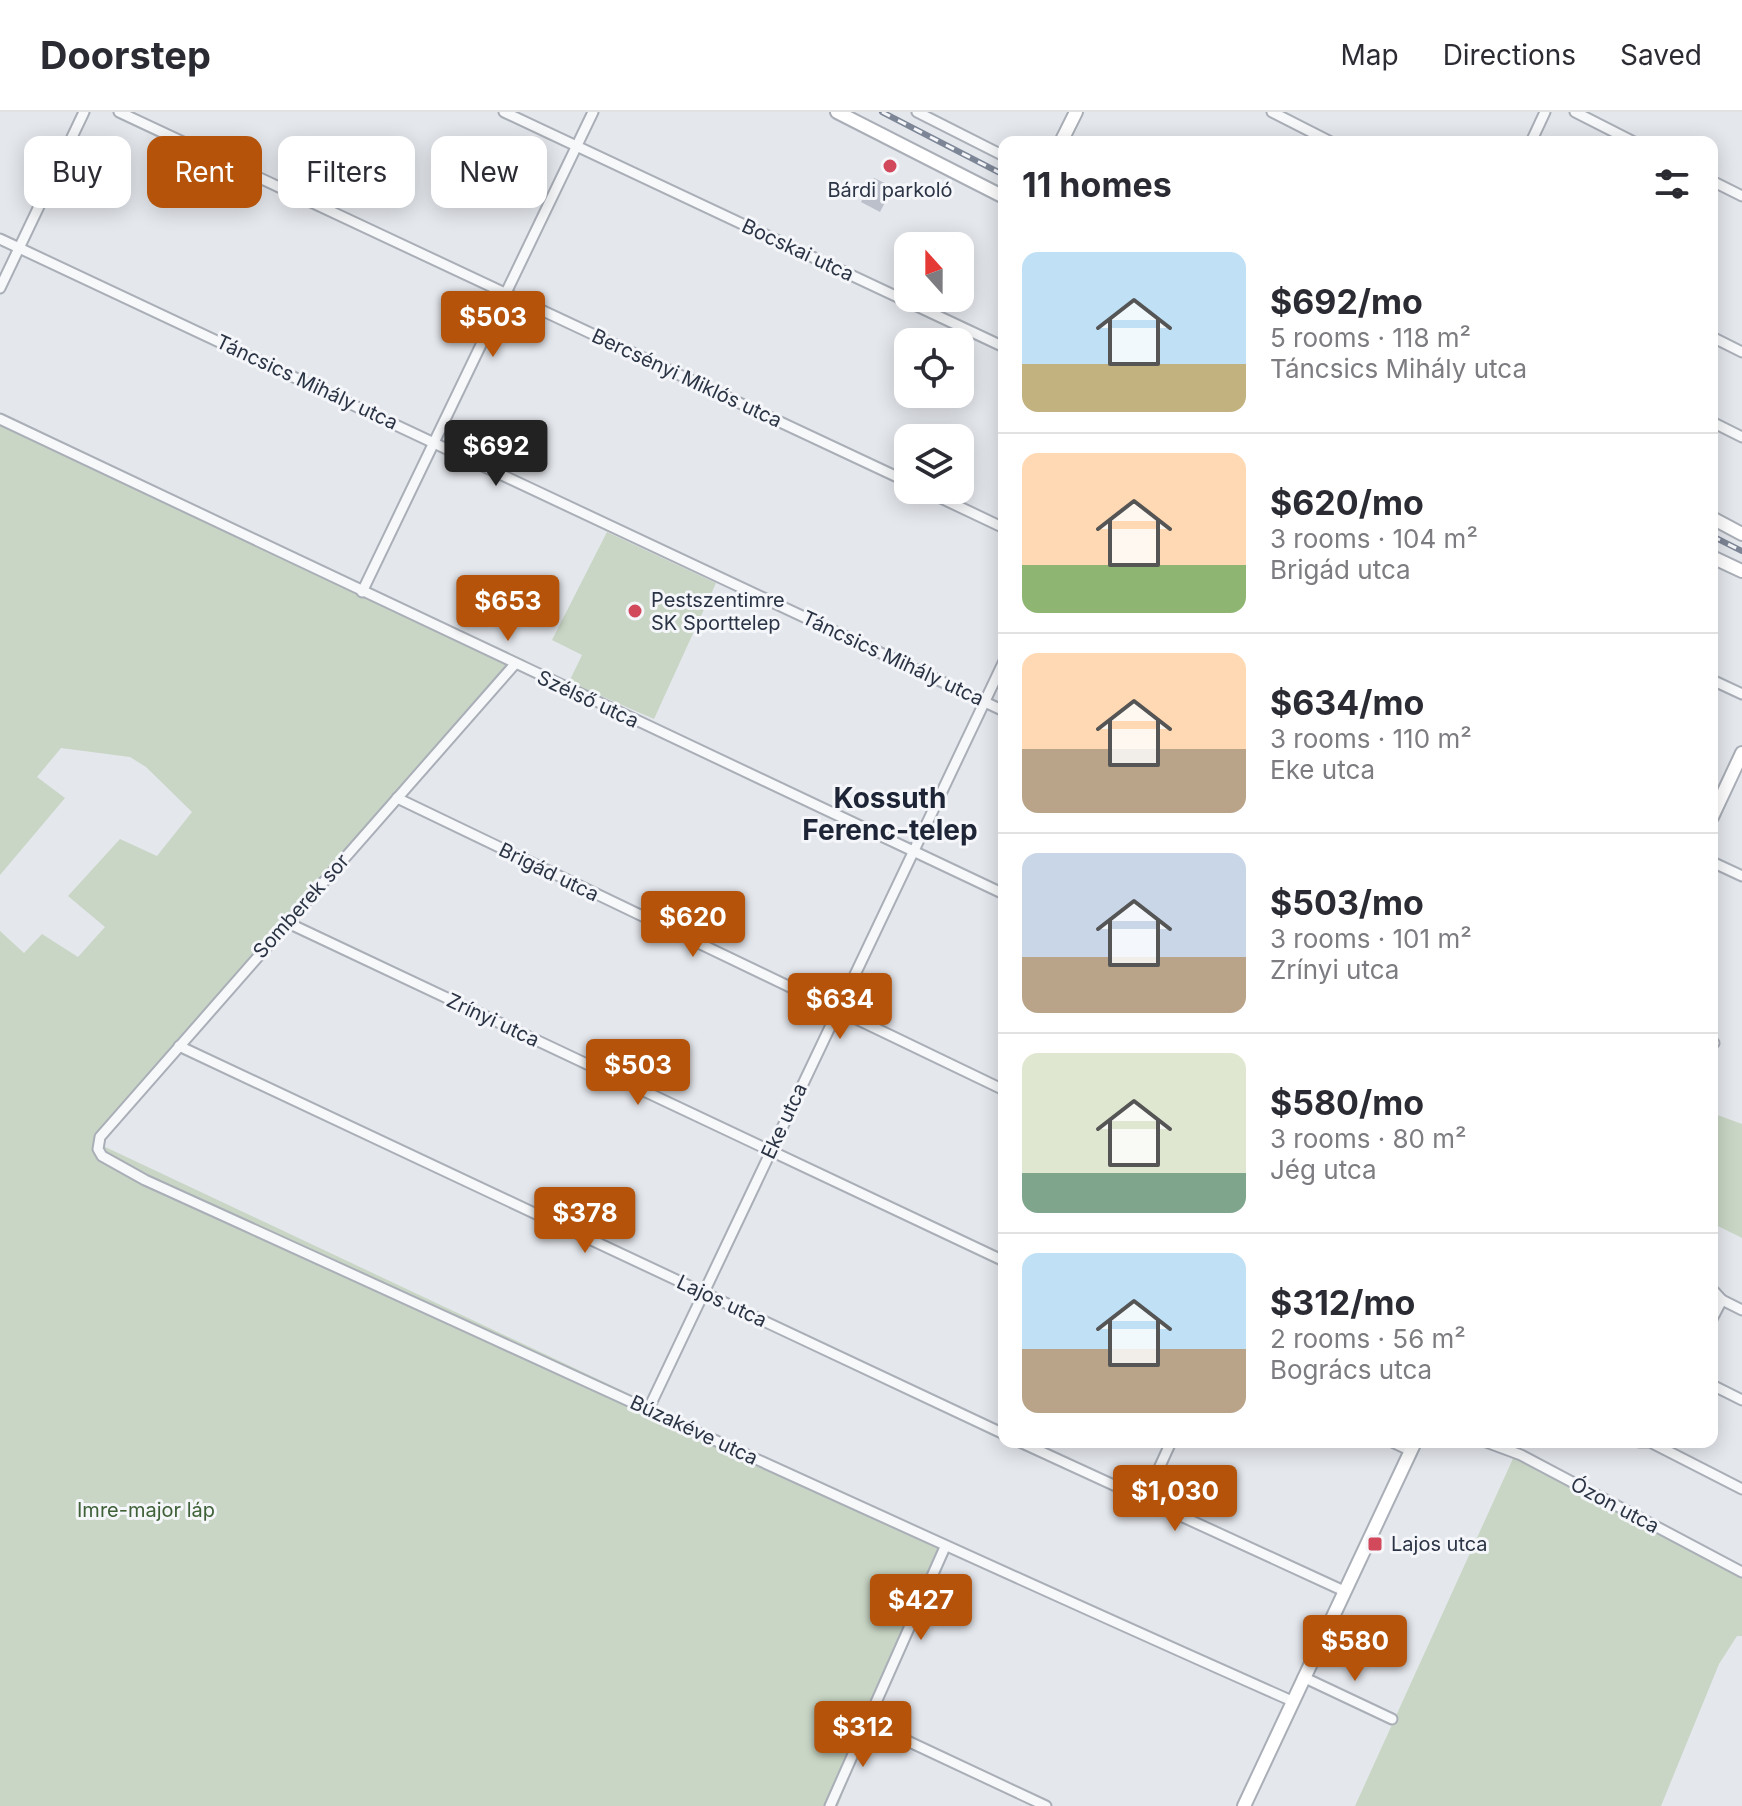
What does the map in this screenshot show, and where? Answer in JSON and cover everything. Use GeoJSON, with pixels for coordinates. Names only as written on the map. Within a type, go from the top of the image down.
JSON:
{"type":"FeatureCollection","features":[{"type":"Feature","properties":{"kind":"street"},"geometry":{"type":"LineString","coordinates":[[0,288],[84,112]]}},
{"type":"Feature","properties":{"kind":"street","name":"Bercsényi Miklós utca"},"geometry":{"type":"LineString","coordinates":[[119,112],[894,475]]}},
{"type":"Feature","properties":{"kind":"street","name":"Bocskai utca"},"geometry":{"type":"LineString","coordinates":[[504,112],[998,344]]}},
{"type":"Feature","properties":{"kind":"street"},"geometry":{"type":"LineString","coordinates":[[362,592],[437,442],[505,292],[593,112]]}},
{"type":"Feature","properties":{"kind":"street"},"geometry":{"type":"LineString","coordinates":[[837,112],[998,194]]}},
{"type":"Feature","properties":{"kind":"street"},"geometry":{"type":"LineString","coordinates":[[917,112],[998,153]]}},
{"type":"Feature","properties":{"kind":"street"},"geometry":{"type":"LineString","coordinates":[[1064,136],[1076,112]]}},
{"type":"Feature","properties":{"kind":"street"},"geometry":{"type":"LineString","coordinates":[[1272,112],[1319,136]]}},
{"type":"Feature","properties":{"kind":"street"},"geometry":{"type":"LineString","coordinates":[[1534,136],[1545,112]]}},
{"type":"Feature","properties":{"kind":"street"},"geometry":{"type":"LineString","coordinates":[[1575,112],[1622,136]]}},
{"type":"Feature","properties":{"kind":"street"},"geometry":{"type":"LineString","coordinates":[[1718,184],[1742,196]]}},
{"type":"Feature","properties":{"kind":"street","name":"Táncsics Mihály utca"},"geometry":{"type":"LineString","coordinates":[[0,239],[998,708]]}},
{"type":"Feature","properties":{"kind":"street"},"geometry":{"type":"LineString","coordinates":[[1718,340],[1742,352]]}},
{"type":"Feature","properties":{"kind":"street","name":"Szélső utca"},"geometry":{"type":"LineString","coordinates":[[0,419],[998,891]]}},
{"type":"Feature","properties":{"kind":"street"},"geometry":{"type":"LineString","coordinates":[[1718,425],[1742,437]]}},
{"type":"Feature","properties":{"kind":"street"},"geometry":{"type":"LineString","coordinates":[[953,504],[998,525]]}},
{"type":"Feature","properties":{"kind":"street"},"geometry":{"type":"LineString","coordinates":[[1718,521],[1742,534]]}},
{"type":"Feature","properties":{"kind":"street"},"geometry":{"type":"LineString","coordinates":[[1718,560],[1742,571]]}},
{"type":"Feature","properties":{"kind":"street","name":"Somberek sor"},"geometry":{"type":"LineString","coordinates":[[100,1153],[97,1144],[100,1137],[515,664]]}},
{"type":"Feature","properties":{"kind":"street","name":"Eke utca"},"geometry":{"type":"LineString","coordinates":[[649,1408],[998,674]]}},
{"type":"Feature","properties":{"kind":"street"},"geometry":{"type":"LineString","coordinates":[[1718,683],[1742,694]]}},
{"type":"Feature","properties":{"kind":"street"},"geometry":{"type":"LineString","coordinates":[[1718,804],[1742,753]]}},
{"type":"Feature","properties":{"kind":"street","name":"Brigád utca"},"geometry":{"type":"LineString","coordinates":[[397,798],[998,1087]]}},
{"type":"Feature","properties":{"kind":"street"},"geometry":{"type":"LineString","coordinates":[[1718,865],[1742,876]]}},
{"type":"Feature","properties":{"kind":"street","name":"Zrínyi utca"},"geometry":{"type":"LineString","coordinates":[[286,922],[998,1258]]}},
{"type":"Feature","properties":{"kind":"street","name":"Lajos utca"},"geometry":{"type":"LineString","coordinates":[[179,1046],[998,1431]]}},
{"type":"Feature","properties":{"kind":"street","name":"Búzakéve utca"},"geometry":{"type":"LineString","coordinates":[[100,1153],[145,1180],[649,1408],[945,1547],[1292,1701]]}},
{"type":"Feature","properties":{"kind":"street"},"geometry":{"type":"LineString","coordinates":[[1718,1296],[1742,1310]]}},
{"type":"Feature","properties":{"kind":"street"},"geometry":{"type":"LineString","coordinates":[[1718,1308],[1722,1300]]}},
{"type":"Feature","properties":{"kind":"street"},"geometry":{"type":"LineString","coordinates":[[1718,1388],[1742,1400]]}},
{"type":"Feature","properties":{"kind":"street"},"geometry":{"type":"LineString","coordinates":[[1033,1448],[1344,1591]]}},
{"type":"Feature","properties":{"kind":"street"},"geometry":{"type":"LineString","coordinates":[[1144,1501],[1168,1448]]}},
{"type":"Feature","properties":{"kind":"street"},"geometry":{"type":"LineString","coordinates":[[1244,1806],[1412,1448]]}},
{"type":"Feature","properties":{"kind":"street","name":"Ózon utca"},"geometry":{"type":"LineString","coordinates":[[1502,1448],[1521,1455],[1742,1572]]}},
{"type":"Feature","properties":{"kind":"street"},"geometry":{"type":"LineString","coordinates":[[1662,1448],[1742,1489]]}},
{"type":"Feature","properties":{"kind":"street"},"geometry":{"type":"LineString","coordinates":[[830,1804],[945,1547]]}},
{"type":"Feature","properties":{"kind":"street"},"geometry":{"type":"LineString","coordinates":[[1303,1677],[1392,1719]]}},
{"type":"Feature","properties":{"kind":"street"},"geometry":{"type":"LineString","coordinates":[[867,1722],[1046,1806]]}},
{"type":"Feature","properties":{"kind":"green space","name":"Imre-major láp"},"geometry":{"type":"Polygon","coordinates":[[[0,417],[525,660],[454,737],[101,1145],[952,1546],[862,1743],[838,1806],[0,1806],[0,931],[24,953],[42,934],[78,957],[105,927],[68,896],[120,839],[157,856],[192,812],[146,767],[130,757],[61,748],[37,777],[65,798],[0,875],[0,417]]]}},
{"type":"Feature","properties":{"kind":"green space","name":"Pestszentimre SK Sporttelep"},"geometry":{"type":"Polygon","coordinates":[[[607,532],[716,583],[654,719],[569,682],[582,655],[552,640],[607,532]]]}},
{"type":"Feature","properties":{"kind":"green space"},"geometry":{"type":"Polygon","coordinates":[[[1718,1115],[1742,1124],[1742,1238],[1718,1226],[1718,1115]]]}},
{"type":"Feature","properties":{"kind":"green space"},"geometry":{"type":"Polygon","coordinates":[[[1516,1452],[1742,1566],[1742,1636],[1737,1636],[1719,1664],[1661,1806],[1355,1806],[1516,1452]]]}},
{"type":"Feature","properties":{"kind":"building"},"geometry":{"type":"Polygon","coordinates":[[[874,178],[893,187],[880,212],[861,202],[874,178]]]}},
{"type":"Feature","properties":{"kind":"railway"},"geometry":{"type":"LineString","coordinates":[[882,112],[998,172]]}},
{"type":"Feature","properties":{"kind":"railway"},"geometry":{"type":"LineString","coordinates":[[1718,539],[1742,551]]}},
{"type":"Feature","properties":{"kind":"place","name":"Bárdi parkoló"},"geometry":{"type":"Point","coordinates":[890,166]}},
{"type":"Feature","properties":{"kind":"place","name":"Pestszentimre SK Sporttelep"},"geometry":{"type":"Point","coordinates":[635,611]}},
{"type":"Feature","properties":{"kind":"place","name":"Lajos utca"},"geometry":{"type":"Point","coordinates":[1375,1544]}},
{"type":"Feature","properties":{"kind":"district","name":"Kossuth Ferenc-telep"},"geometry":{"type":"Point","coordinates":[890,814]}}]}
